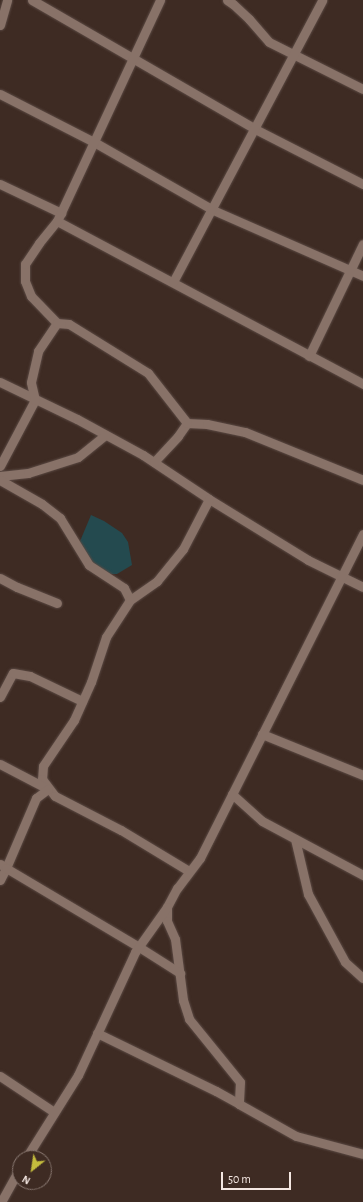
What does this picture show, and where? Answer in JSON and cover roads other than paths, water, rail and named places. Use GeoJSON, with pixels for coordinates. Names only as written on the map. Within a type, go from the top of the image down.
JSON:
{"type":"FeatureCollection","features":[{"type":"Feature","properties":{"kind":"street"},"geometry":{"type":"LineString","coordinates":[[0,25],[7,0]]}},
{"type":"Feature","properties":{"kind":"street"},"geometry":{"type":"LineString","coordinates":[[32,0],[255,129],[363,184]]}},
{"type":"Feature","properties":{"kind":"street"},"geometry":{"type":"LineString","coordinates":[[160,0],[59,217],[39,243],[26,264],[25,281],[32,296],[57,323],[69,324],[148,373],[187,423],[207,424],[245,432],[363,480]]}},
{"type":"Feature","properties":{"kind":"street"},"geometry":{"type":"LineString","coordinates":[[227,0],[249,19],[269,42],[363,89]]}},
{"type":"Feature","properties":{"kind":"street"},"geometry":{"type":"LineString","coordinates":[[173,282],[213,210],[322,0]]}},
{"type":"Feature","properties":{"kind":"street"},"geometry":{"type":"LineString","coordinates":[[0,94],[94,142],[213,210],[351,269],[363,276]]}},
{"type":"Feature","properties":{"kind":"street"},"geometry":{"type":"LineString","coordinates":[[0,184],[173,282],[363,384]]}},
{"type":"Feature","properties":{"kind":"street"},"geometry":{"type":"LineString","coordinates":[[309,356],[363,244]]}},
{"type":"Feature","properties":{"kind":"street"},"geometry":{"type":"LineString","coordinates":[[0,466],[35,400],[31,382],[38,351],[57,323]]}},
{"type":"Feature","properties":{"kind":"street"},"geometry":{"type":"LineString","coordinates":[[0,382],[105,435],[154,462],[209,499],[308,560],[363,587]]}},
{"type":"Feature","properties":{"kind":"street"},"geometry":{"type":"LineString","coordinates":[[154,462],[178,436],[187,423]]}},
{"type":"Feature","properties":{"kind":"street"},"geometry":{"type":"LineString","coordinates":[[0,476],[28,473],[78,457],[105,435]]}},
{"type":"Feature","properties":{"kind":"street"},"geometry":{"type":"LineString","coordinates":[[0,480],[42,504],[60,518],[89,565],[124,588],[130,600]]}},
{"type":"Feature","properties":{"kind":"street"},"geometry":{"type":"LineString","coordinates":[[189,871],[121,830],[54,796],[42,779],[43,766],[74,720],[106,637],[130,600],[157,581],[183,549],[209,499]]}},
{"type":"Feature","properties":{"kind":"street"},"geometry":{"type":"LineString","coordinates":[[31,1150],[78,1075],[139,947],[167,907],[177,888],[200,858],[363,534]]}},
{"type":"Feature","properties":{"kind":"street"},"geometry":{"type":"LineString","coordinates":[[0,578],[17,587],[57,603]]}},
{"type":"Feature","properties":{"kind":"street"},"geometry":{"type":"LineString","coordinates":[[0,696],[13,673],[30,676],[82,701]]}},
{"type":"Feature","properties":{"kind":"street"},"geometry":{"type":"LineString","coordinates":[[262,734],[363,775]]}},
{"type":"Feature","properties":{"kind":"street"},"geometry":{"type":"LineString","coordinates":[[0,764],[48,789]]}},
{"type":"Feature","properties":{"kind":"street"},"geometry":{"type":"LineString","coordinates":[[0,880],[3,866],[36,798],[48,789]]}},
{"type":"Feature","properties":{"kind":"street"},"geometry":{"type":"LineString","coordinates":[[232,794],[262,821],[363,875]]}},
{"type":"Feature","properties":{"kind":"street"},"geometry":{"type":"LineString","coordinates":[[295,839],[308,894],[345,962],[363,978]]}},
{"type":"Feature","properties":{"kind":"street"},"geometry":{"type":"LineString","coordinates":[[3,866],[180,973]]}},
{"type":"Feature","properties":{"kind":"street"},"geometry":{"type":"LineString","coordinates":[[167,907],[168,921],[175,939],[183,1000],[189,1019],[240,1082],[239,1104]]}},
{"type":"Feature","properties":{"kind":"street"},"geometry":{"type":"LineString","coordinates":[[97,1033],[216,1090],[296,1136],[363,1154]]}},
{"type":"Feature","properties":{"kind":"street"},"geometry":{"type":"LineString","coordinates":[[0,1076],[54,1112]]}},
{"type":"Feature","properties":{"kind":"street"},"geometry":{"type":"LineString","coordinates":[[1,1202],[12,1182]]}},
{"type":"Feature","properties":{"kind":"water"},"geometry":{"type":"Polygon","coordinates":[[[91,515],[104,521],[122,533],[128,542],[132,565],[117,574],[109,574],[99,570],[78,546],[91,515]]]}}]}
